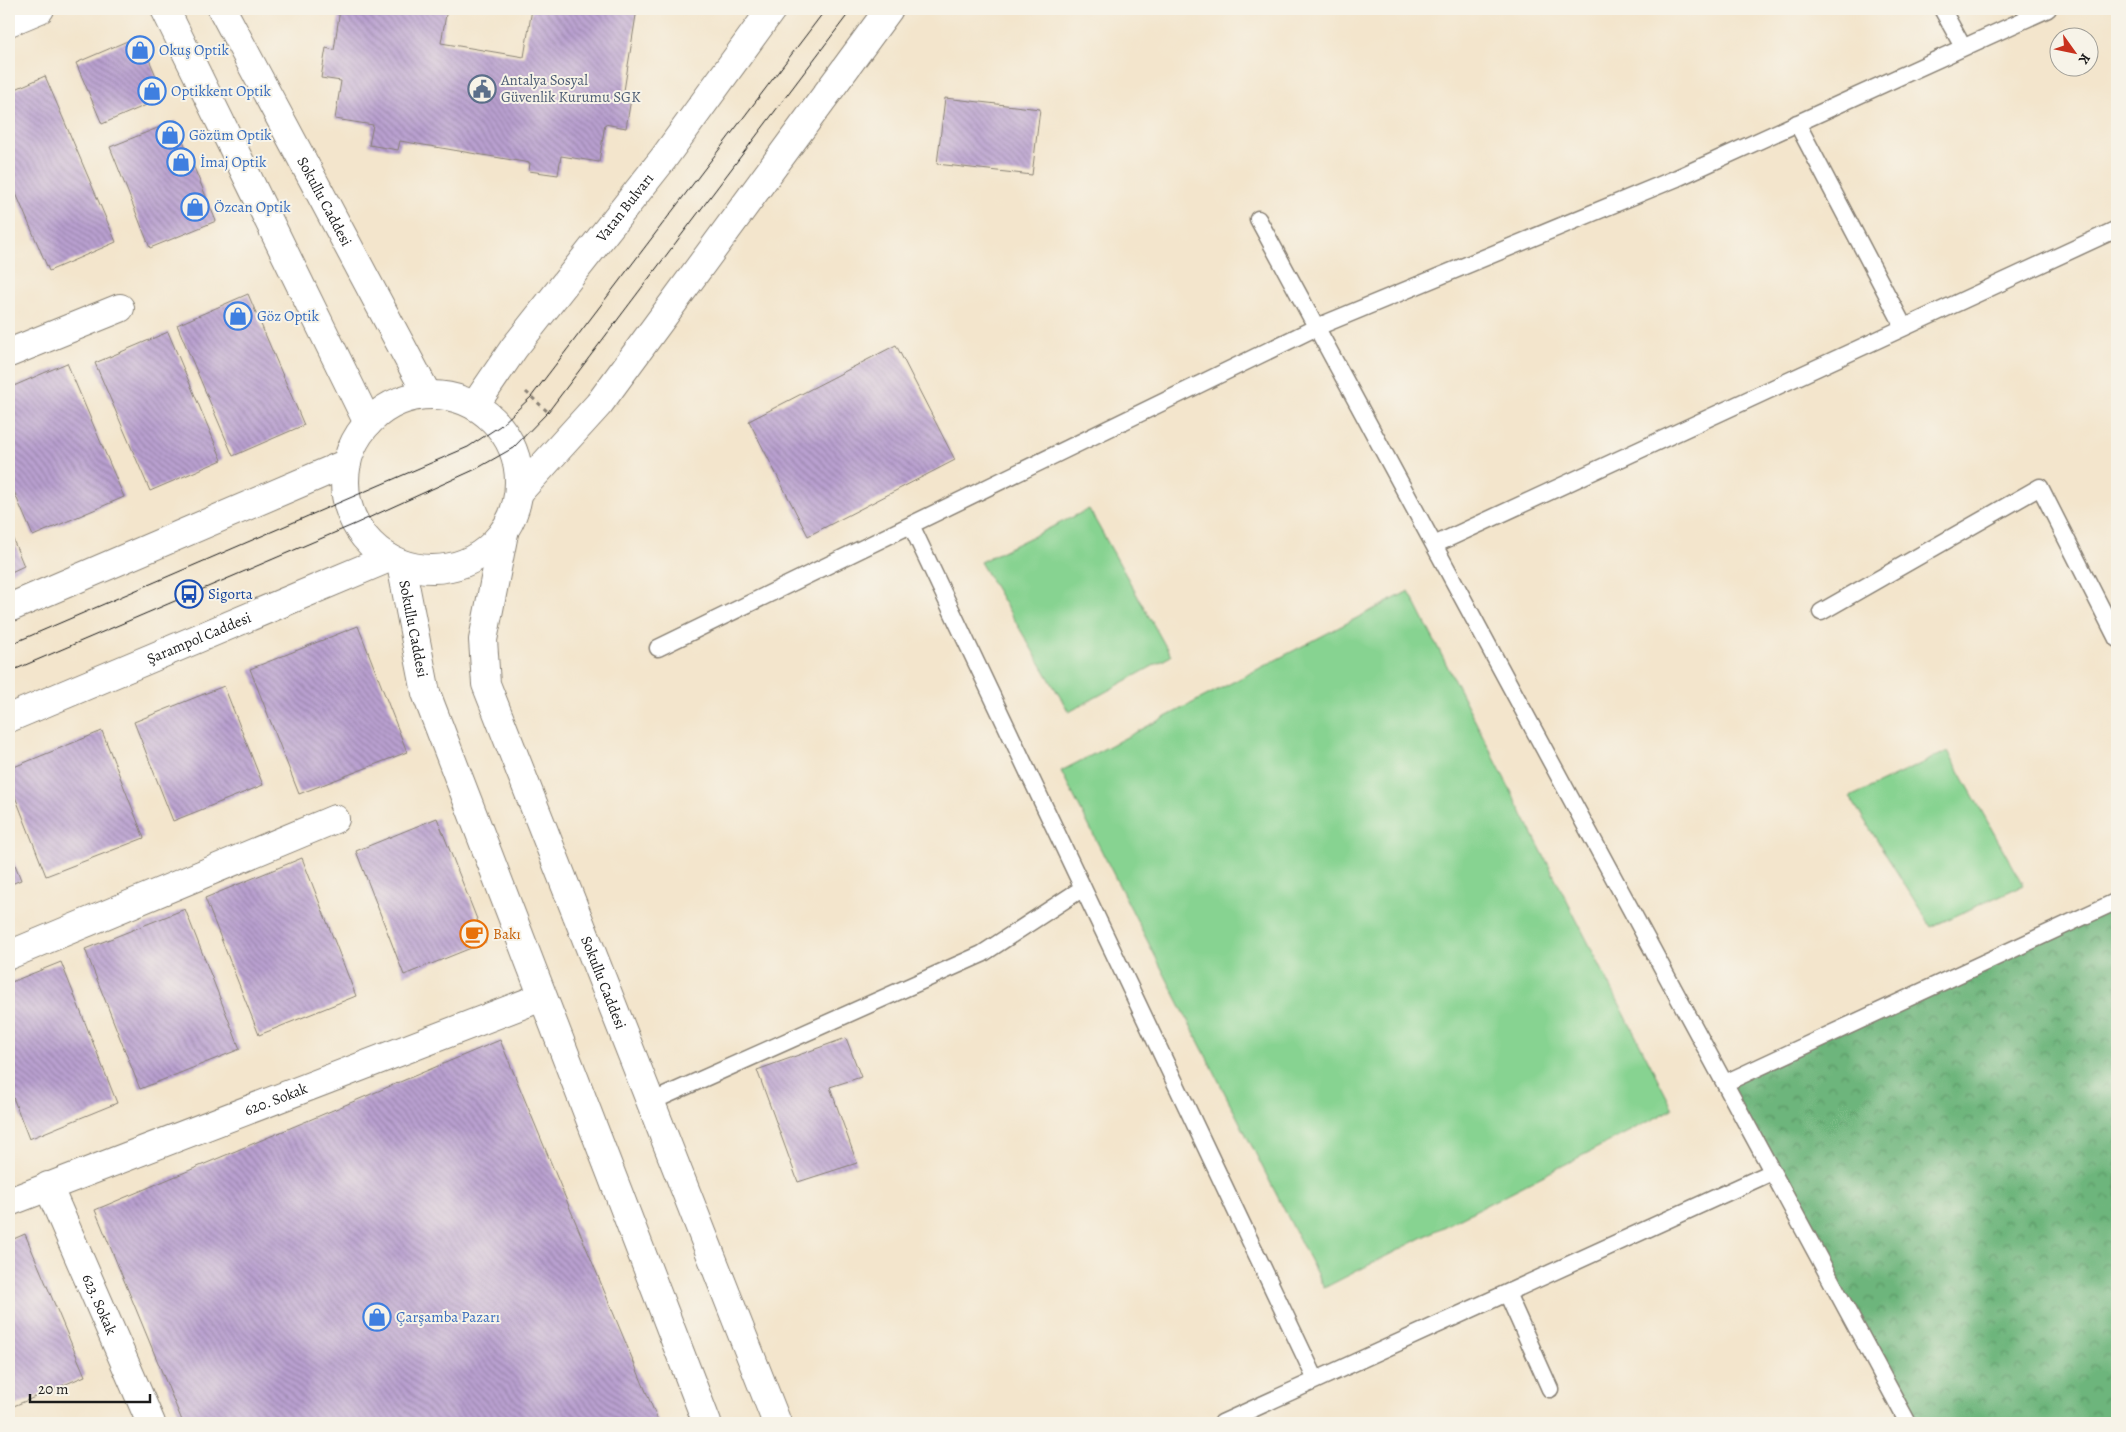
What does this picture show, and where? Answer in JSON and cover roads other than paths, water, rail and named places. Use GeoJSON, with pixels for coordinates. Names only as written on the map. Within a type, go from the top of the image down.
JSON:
{"type":"FeatureCollection","features":[{"type":"Feature","properties":{"kind":"main road"},"geometry":{"type":"LineString","coordinates":[[9,22],[40,9]]}},
{"type":"Feature","properties":{"kind":"main road"},"geometry":{"type":"LineString","coordinates":[[165,9],[368,423]]}},
{"type":"Feature","properties":{"kind":"main road","name":"Sokullu Caddesi"},"geometry":{"type":"LineString","coordinates":[[222,9],[427,394]]}},
{"type":"Feature","properties":{"kind":"main road","name":"Vatan Bulvarı"},"geometry":{"type":"LineString","coordinates":[[475,405],[514,348],[663,158],[772,9]]}},
{"type":"Feature","properties":{"kind":"main road"},"geometry":{"type":"LineString","coordinates":[[519,492],[599,404],[889,9]]}},
{"type":"Feature","properties":{"kind":"main road"},"geometry":{"type":"LineString","coordinates":[[9,353],[120,308]]}},
{"type":"Feature","properties":{"kind":"main road"},"geometry":{"type":"LineString","coordinates":[[427,394],[452,396],[475,405],[500,426],[513,448],[518,462],[519,492],[514,514],[504,532],[483,552],[458,565],[430,569],[395,561],[370,543],[355,524],[346,498],[347,463],[358,435],[385,408],[405,399],[427,394]]}},
{"type":"Feature","properties":{"kind":"main road"},"geometry":{"type":"LineString","coordinates":[[9,608],[347,463]]}},
{"type":"Feature","properties":{"kind":"main road","name":"Sokullu Caddesi"},"geometry":{"type":"LineString","coordinates":[[504,532],[483,640],[486,684],[778,1423]]}},
{"type":"Feature","properties":{"kind":"main road","name":"Sokullu Caddesi"},"geometry":{"type":"LineString","coordinates":[[395,561],[426,693],[707,1423]]}},
{"type":"Feature","properties":{"kind":"main road","name":"Şarampol Caddesi"},"geometry":{"type":"LineString","coordinates":[[9,718],[395,561]]}},
{"type":"Feature","properties":{"kind":"main road"},"geometry":{"type":"LineString","coordinates":[[9,955],[335,819]]}},
{"type":"Feature","properties":{"kind":"main road","name":"620. Sokak"},"geometry":{"type":"LineString","coordinates":[[9,1202],[542,997]]}},
{"type":"Feature","properties":{"kind":"main road","name":"623. Sokak"},"geometry":{"type":"LineString","coordinates":[[48,1186],[150,1423]]}},
{"type":"Feature","properties":{"kind":"lane"},"geometry":{"type":"LineString","coordinates":[[1942,9],[1962,47]]}},
{"type":"Feature","properties":{"kind":"lane"},"geometry":{"type":"LineString","coordinates":[[658,648],[1317,327],[1677,178],[2048,9]]}},
{"type":"Feature","properties":{"kind":"lane"},"geometry":{"type":"LineString","coordinates":[[1797,123],[1904,327]]}},
{"type":"Feature","properties":{"kind":"lane"},"geometry":{"type":"LineString","coordinates":[[1258,219],[1908,1423]]}},
{"type":"Feature","properties":{"kind":"lane"},"geometry":{"type":"LineString","coordinates":[[1434,544],[2117,229]]}},
{"type":"Feature","properties":{"kind":"lane"},"geometry":{"type":"LineString","coordinates":[[1821,612],[2040,487],[2117,639]]}},
{"type":"Feature","properties":{"kind":"lane"},"geometry":{"type":"LineString","coordinates":[[911,525],[1316,1380]]}},
{"type":"Feature","properties":{"kind":"lane"},"geometry":{"type":"LineString","coordinates":[[651,1102],[982,954],[1083,888]]}},
{"type":"Feature","properties":{"kind":"lane"},"geometry":{"type":"LineString","coordinates":[[1724,1082],[2117,901]]}},
{"type":"Feature","properties":{"kind":"lane"},"geometry":{"type":"LineString","coordinates":[[1222,1423],[1772,1172]]}},
{"type":"Feature","properties":{"kind":"lane"},"geometry":{"type":"LineString","coordinates":[[1507,1293],[1550,1389]]}},
{"type":"Feature","properties":{"kind":"tram line"},"geometry":{"type":"LineString","coordinates":[[9,645],[468,447],[500,426],[531,397],[826,9]]}},
{"type":"Feature","properties":{"kind":"tram line"},"geometry":{"type":"LineString","coordinates":[[9,672],[355,524],[476,469],[513,448],[548,412],[852,9]]}},
{"type":"Feature","properties":{"kind":"place","name":"Okuş Optik"},"geometry":{"type":"Point","coordinates":[140,50]}},
{"type":"Feature","properties":{"kind":"place","name":"Antalya Sosyal Güvenlik Kurumu SGK"},"geometry":{"type":"Point","coordinates":[482,89]}},
{"type":"Feature","properties":{"kind":"place","name":"Optikkent Optik"},"geometry":{"type":"Point","coordinates":[152,91]}},
{"type":"Feature","properties":{"kind":"place","name":"Gözüm Optik"},"geometry":{"type":"Point","coordinates":[170,135]}},
{"type":"Feature","properties":{"kind":"place","name":"İmaj Optik"},"geometry":{"type":"Point","coordinates":[181,162]}},
{"type":"Feature","properties":{"kind":"place","name":"Özcan Optik"},"geometry":{"type":"Point","coordinates":[195,207]}},
{"type":"Feature","properties":{"kind":"place","name":"Göz Optik"},"geometry":{"type":"Point","coordinates":[238,316]}},
{"type":"Feature","properties":{"kind":"place","name":"Sigorta"},"geometry":{"type":"Point","coordinates":[189,594]}},
{"type":"Feature","properties":{"kind":"place","name":"Bakı"},"geometry":{"type":"Point","coordinates":[474,934]}},
{"type":"Feature","properties":{"kind":"place","name":"Çarşamba Pazarı"},"geometry":{"type":"Point","coordinates":[377,1317]}}]}
